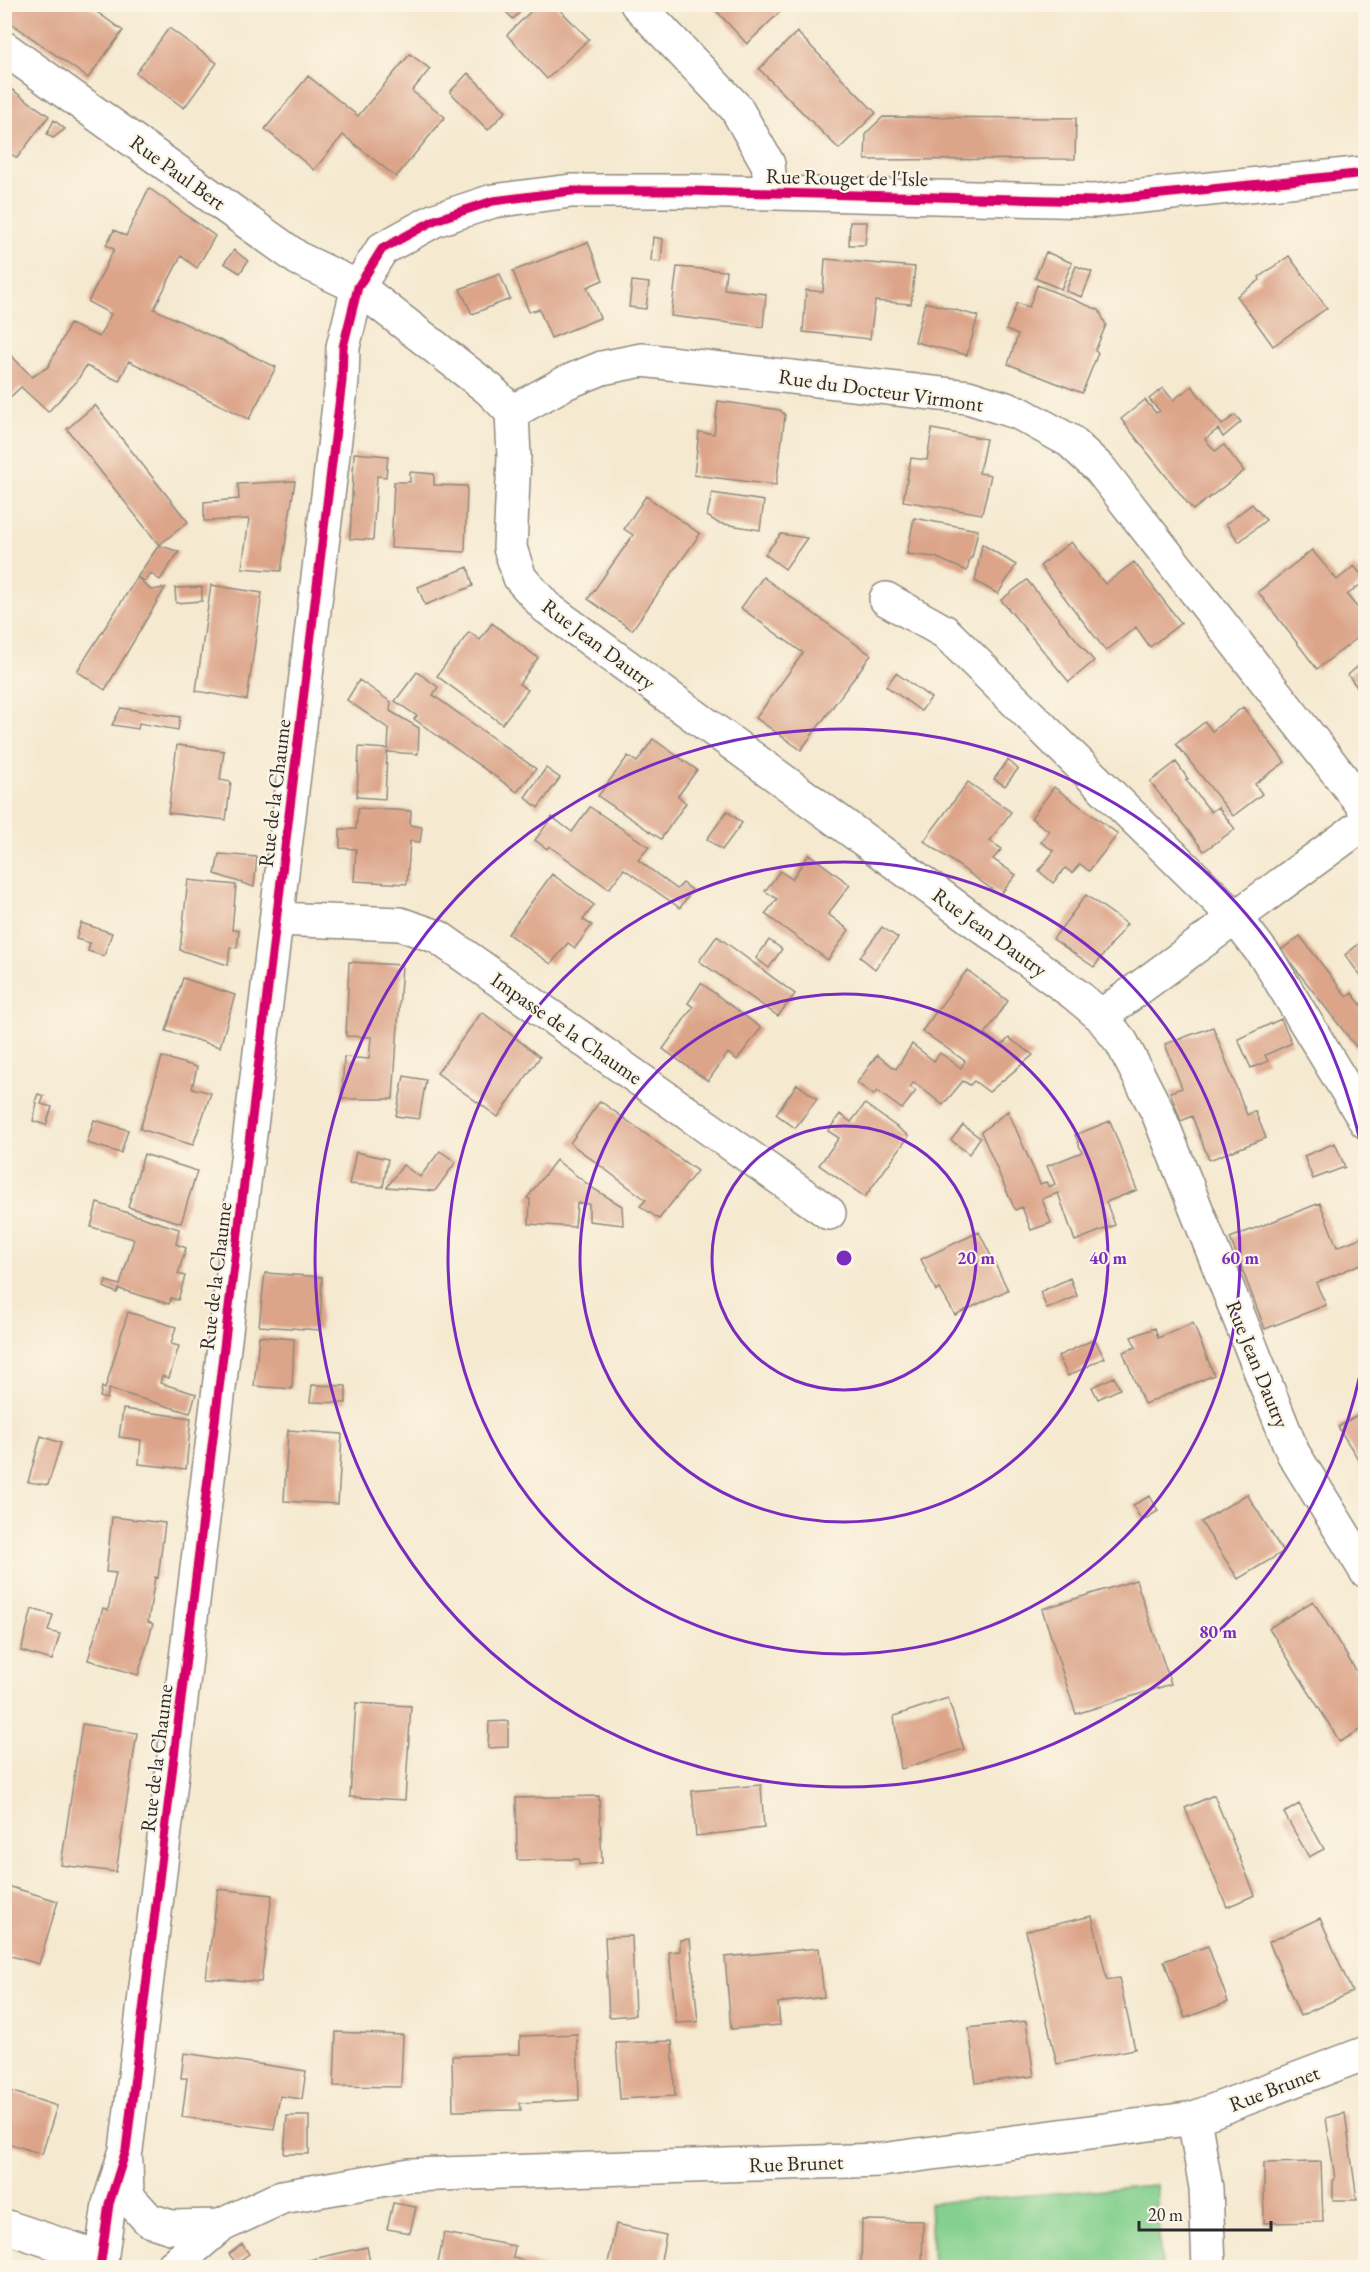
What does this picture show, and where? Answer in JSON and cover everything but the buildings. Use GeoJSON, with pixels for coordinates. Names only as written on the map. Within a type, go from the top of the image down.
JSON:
{"type":"FeatureCollection","features":[{"type":"Feature","properties":{"kind":"street"},"geometry":{"type":"LineString","coordinates":[[637,4],[736,108],[768,164],[771,193]]}},
{"type":"Feature","properties":{"kind":"street","name":"Rue Paul Bert"},"geometry":{"type":"LineString","coordinates":[[4,48],[298,259],[358,286],[489,389],[512,412]]}},
{"type":"Feature","properties":{"kind":"street","name":"Rue Rouget de l'Isle"},"geometry":{"type":"LineString","coordinates":[[358,286],[382,249],[435,220],[493,201],[571,190],[1094,201],[1365,173]]}},
{"type":"Feature","properties":{"kind":"street","name":"Rue de la Chaume"},"geometry":{"type":"LineString","coordinates":[[100,2263],[109,2204],[126,2150],[339,405],[343,347],[358,286]]}},
{"type":"Feature","properties":{"kind":"street","name":"Rue du Docteur Virmont"},"geometry":{"type":"LineString","coordinates":[[512,412],[565,383],[602,368],[642,360],[968,397],[1019,413],[1070,441],[1100,469],[1365,809]]}},
{"type":"Feature","properties":{"kind":"street","name":"Rue Jean Dautry"},"geometry":{"type":"LineString","coordinates":[[512,412],[514,458],[510,548],[520,578],[546,607],[1076,995],[1101,1016],[1122,1043],[1158,1113],[1293,1453],[1365,1571]]}},
{"type":"Feature","properties":{"kind":"street"},"geometry":{"type":"LineString","coordinates":[[886,599],[945,632],[1235,918],[1268,960],[1365,1122]]}},
{"type":"Feature","properties":{"kind":"street"},"geometry":{"type":"LineString","coordinates":[[1101,1016],[1365,822]]}},
{"type":"Feature","properties":{"kind":"street","name":"Impasse de la Chaume"},"geometry":{"type":"LineString","coordinates":[[277,918],[400,924],[438,937],[829,1214]]}},
{"type":"Feature","properties":{"kind":"street","name":"Rue Brunet"},"geometry":{"type":"LineString","coordinates":[[220,2226],[282,2198],[410,2175],[881,2160],[1194,2118],[1365,2053]]}},
{"type":"Feature","properties":{"kind":"street"},"geometry":{"type":"LineString","coordinates":[[1194,2118],[1206,2188],[1209,2268]]}},
{"type":"Feature","properties":{"kind":"street"},"geometry":{"type":"LineString","coordinates":[[126,2150],[127,2196],[149,2220],[171,2227],[220,2226]]}},
{"type":"Feature","properties":{"kind":"street"},"geometry":{"type":"LineString","coordinates":[[4,2226],[100,2263]]}},
{"type":"Feature","properties":{"kind":"street"},"geometry":{"type":"LineString","coordinates":[[171,2268],[220,2226]]}},
{"type":"Feature","properties":{"kind":"green space"},"geometry":{"type":"Polygon","coordinates":[[[1156,2185],[1161,2267],[933,2267],[930,2203],[1156,2185]]]}},
{"type":"Feature","properties":{"kind":"cycle path"},"geometry":{"type":"LineString","coordinates":[[100,2268],[109,2204],[126,2150],[342,381],[343,347],[358,287],[382,249],[435,220],[493,201],[571,191],[690,191],[1094,201],[1366,173]]}}]}
